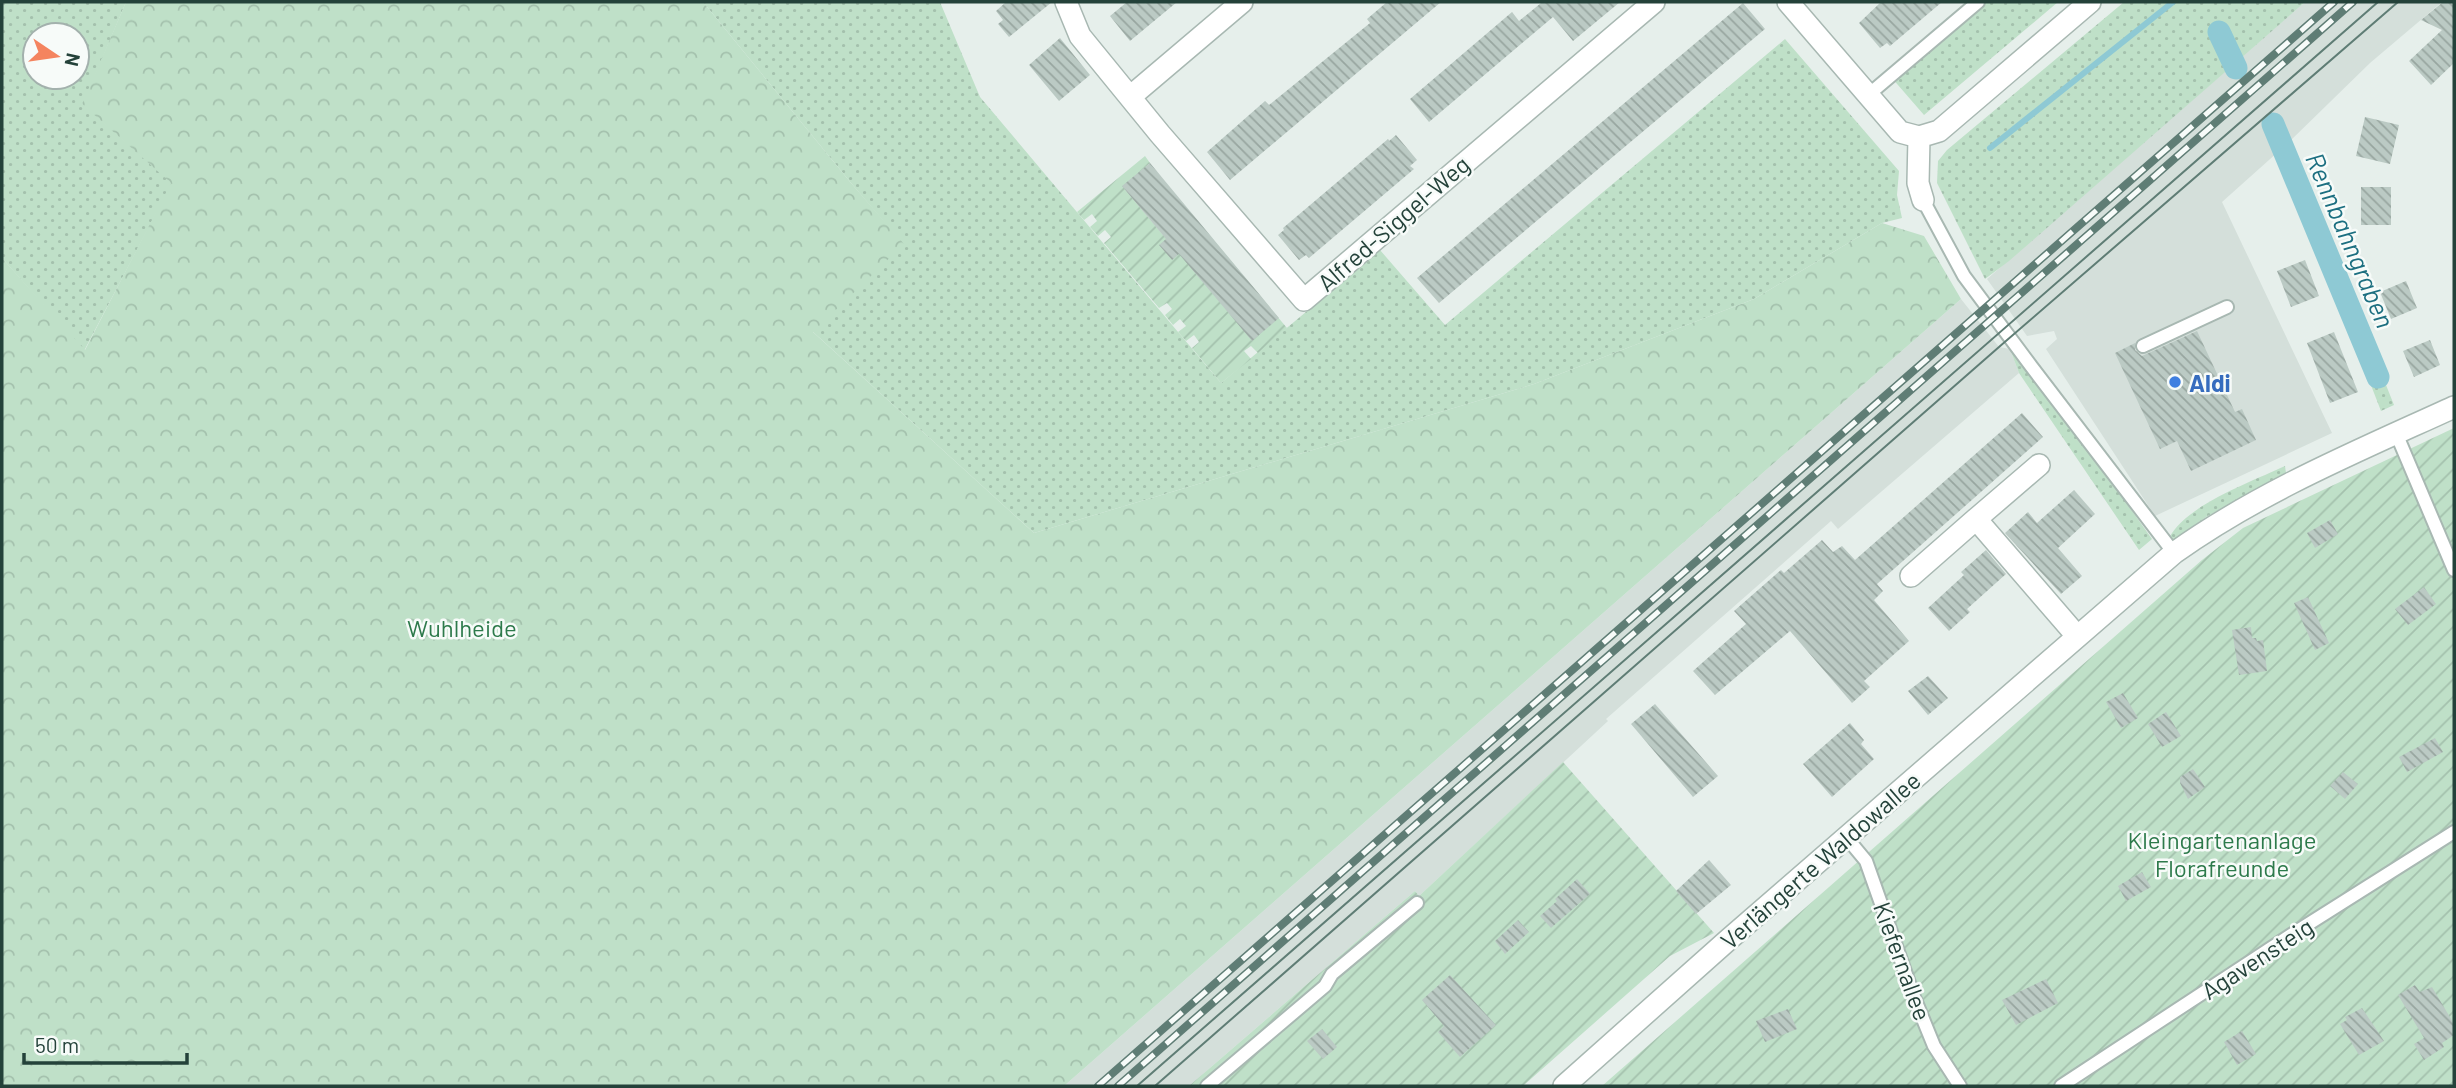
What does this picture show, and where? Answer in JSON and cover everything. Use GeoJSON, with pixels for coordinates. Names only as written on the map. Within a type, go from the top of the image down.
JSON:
{"type":"FeatureCollection","features":[{"type":"Feature","properties":{"kind":"street"},"geometry":{"type":"LineString","coordinates":[[1066,2],[1080,36],[1129,97],[1242,2]]}},
{"type":"Feature","properties":{"kind":"street","name":"Alfred-Siggel-Weg"},"geometry":{"type":"LineString","coordinates":[[1129,97],[1304,300],[1654,2]]}},
{"type":"Feature","properties":{"kind":"street"},"geometry":{"type":"LineString","coordinates":[[1788,2],[1900,132],[1919,137],[1940,131],[2090,2]]}},
{"type":"Feature","properties":{"kind":"street"},"geometry":{"type":"LineString","coordinates":[[1919,137],[1918,183],[1923,200]]}},
{"type":"Feature","properties":{"kind":"street","name":"Verlängerte Waldowallee"},"geometry":{"type":"LineString","coordinates":[[1564,1086],[2174,553],[2253,501],[2305,474],[2454,407]]}},
{"type":"Feature","properties":{"kind":"street"},"geometry":{"type":"LineString","coordinates":[[1911,576],[2039,465]]}},
{"type":"Feature","properties":{"kind":"street"},"geometry":{"type":"LineString","coordinates":[[1976,519],[2077,636]]}},
{"type":"Feature","properties":{"kind":"lane"},"geometry":{"type":"LineString","coordinates":[[1867,96],[1978,2]]}},
{"type":"Feature","properties":{"kind":"lane"},"geometry":{"type":"LineString","coordinates":[[1923,200],[1964,276],[2174,553]]}},
{"type":"Feature","properties":{"kind":"lane"},"geometry":{"type":"LineString","coordinates":[[2143,346],[2227,307]]}},
{"type":"Feature","properties":{"kind":"lane"},"geometry":{"type":"LineString","coordinates":[[2396,433],[2454,570]]}},
{"type":"Feature","properties":{"kind":"lane","name":"Agavensteig"},"geometry":{"type":"LineString","coordinates":[[2061,1086],[2454,832]]}},
{"type":"Feature","properties":{"kind":"lane","name":"Kiefernallee"},"geometry":{"type":"LineString","coordinates":[[1846,837],[1866,861],[1934,1046],[1960,1086]]}},
{"type":"Feature","properties":{"kind":"lane"},"geometry":{"type":"LineString","coordinates":[[1206,1086],[1325,986],[1332,974],[1417,903]]}},
{"type":"Feature","properties":{"kind":"shaded area"},"geometry":{"type":"Polygon","coordinates":[[[2305,2],[2442,2],[2370,63],[2289,142],[2222,202],[2332,433],[2155,516],[2046,349],[2057,339],[2054,331],[2027,336],[1987,279],[2305,2]]]}},
{"type":"Feature","properties":{"kind":"shaded area"},"geometry":{"type":"Polygon","coordinates":[[[1961,299],[1999,347],[2010,349],[2019,373],[1838,529],[1831,521],[1606,719],[1608,721],[1419,896],[1415,891],[1189,1086],[1064,1086],[1961,299]]]}},
{"type":"Feature","properties":{"kind":"green space"},"geometry":{"type":"Polygon","coordinates":[[[2,2],[126,2],[91,85],[91,21],[21,21],[21,91],[88,91],[83,104],[172,183],[84,351],[2,258],[2,2]]]}},
{"type":"Feature","properties":{"kind":"green space","name":"Wuhlheide"},"geometry":{"type":"Polygon","coordinates":[[[126,2],[703,2],[904,244],[813,332],[1034,533],[1534,384],[1754,299],[1882,223],[1924,236],[1961,299],[1064,1086],[2,1086],[2,258],[85,350],[171,183],[82,104],[88,91],[91,91],[91,83],[126,2]]]}},
{"type":"Feature","properties":{"kind":"green space"},"geometry":{"type":"Polygon","coordinates":[[[703,2],[940,2],[980,97],[1221,383],[1380,250],[1445,325],[1785,39],[1899,171],[1897,195],[1902,218],[1882,223],[1754,299],[1534,384],[1034,533],[812,331],[903,244],[703,2]]]}},
{"type":"Feature","properties":{"kind":"green space"},"geometry":{"type":"Polygon","coordinates":[[[1981,2],[2058,2],[1924,115],[1891,77],[1981,2]]]}},
{"type":"Feature","properties":{"kind":"green space"},"geometry":{"type":"Polygon","coordinates":[[[2124,2],[2305,2],[1985,279],[1937,183],[1938,161],[1947,150],[2124,2]]]}},
{"type":"Feature","properties":{"kind":"green space"},"geometry":{"type":"Polygon","coordinates":[[[2289,142],[2394,405],[2381,411],[2280,151],[2289,142]]]}},
{"type":"Feature","properties":{"kind":"green space"},"geometry":{"type":"Polygon","coordinates":[[[1145,156],[1150,163],[1123,187],[1163,235],[1191,213],[1287,328],[1258,353],[1251,346],[1244,351],[1251,359],[1221,383],[1192,348],[1199,342],[1194,335],[1186,341],[1178,332],[1186,326],[1180,319],[1173,325],[1165,315],[1172,309],[1167,303],[1159,308],[1104,243],[1111,237],[1105,230],[1098,236],[1090,227],[1097,221],[1092,214],[1084,220],[1077,212],[1145,156]]]}},
{"type":"Feature","properties":{"kind":"green space"},"geometry":{"type":"Polygon","coordinates":[[[2010,349],[2061,411],[2152,539],[2139,550],[2019,373],[2010,349]]]}},
{"type":"Feature","properties":{"kind":"green space","name":"Kleingartenanlage Florafreunde"},"geometry":{"type":"Polygon","coordinates":[[[2454,428],[2454,1086],[1602,1086],[2202,560],[2243,528],[2454,428]]]}},
{"type":"Feature","properties":{"kind":"green space"},"geometry":{"type":"Polygon","coordinates":[[[2285,466],[2286,473],[2206,517],[2173,542],[2169,538],[2177,526],[2204,505],[2285,466]]]}},
{"type":"Feature","properties":{"kind":"green space"},"geometry":{"type":"Polygon","coordinates":[[[1563,762],[1714,933],[1670,956],[1523,1086],[1189,1086],[1415,891],[1419,896],[1563,762]]]}},
{"type":"Feature","properties":{"kind":"building"},"geometry":{"type":"Polygon","coordinates":[[[1006,2],[1052,2],[1009,37],[998,24],[1003,20],[996,11],[1006,2]]]}},
{"type":"Feature","properties":{"kind":"building"},"geometry":{"type":"Polygon","coordinates":[[[1127,2],[1177,2],[1130,41],[1110,16],[1127,2]]]}},
{"type":"Feature","properties":{"kind":"building"},"geometry":{"type":"Polygon","coordinates":[[[1387,2],[1441,2],[1230,180],[1207,152],[1265,101],[1269,105],[1370,23],[1367,19],[1387,2]]]}},
{"type":"Feature","properties":{"kind":"building"},"geometry":{"type":"Polygon","coordinates":[[[1540,2],[1620,2],[1573,41],[1553,17],[1429,122],[1410,99],[1512,12],[1519,21],[1540,2]]]}},
{"type":"Feature","properties":{"kind":"building"},"geometry":{"type":"Polygon","coordinates":[[[1881,2],[1942,2],[1890,46],[1887,43],[1880,48],[1859,23],[1881,2]]]}},
{"type":"Feature","properties":{"kind":"building"},"geometry":{"type":"Polygon","coordinates":[[[2443,2],[2454,2],[2454,63],[2431,85],[2409,61],[2442,30],[2421,20],[2443,2]]]}},
{"type":"Feature","properties":{"kind":"building"},"geometry":{"type":"Polygon","coordinates":[[[1743,3],[1765,29],[1439,303],[1417,278],[1743,3]]]}},
{"type":"Feature","properties":{"kind":"building"},"geometry":{"type":"Polygon","coordinates":[[[1060,38],[1090,75],[1059,101],[1029,65],[1060,38]]]}},
{"type":"Feature","properties":{"kind":"building"},"geometry":{"type":"Polygon","coordinates":[[[2365,117],[2399,125],[2390,164],[2356,156],[2365,117]]]}},
{"type":"Feature","properties":{"kind":"building"},"geometry":{"type":"Polygon","coordinates":[[[1396,135],[1417,160],[1410,166],[1414,169],[1309,258],[1306,255],[1299,260],[1278,235],[1283,228],[1396,135]]]}},
{"type":"Feature","properties":{"kind":"building"},"geometry":{"type":"Polygon","coordinates":[[[1150,163],[1279,318],[1252,341],[1179,254],[1172,260],[1159,245],[1166,239],[1122,186],[1150,163]]]}},
{"type":"Feature","properties":{"kind":"building"},"geometry":{"type":"Polygon","coordinates":[[[2361,187],[2391,187],[2391,225],[2361,225],[2361,187]]]}},
{"type":"Feature","properties":{"kind":"building"},"geometry":{"type":"Polygon","coordinates":[[[2305,260],[2319,296],[2291,307],[2277,271],[2305,260]]]}},
{"type":"Feature","properties":{"kind":"building"},"geometry":{"type":"Polygon","coordinates":[[[2406,281],[2417,308],[2391,319],[2380,292],[2406,281]]]}},
{"type":"Feature","properties":{"kind":"building","name":"Aldi"},"geometry":{"type":"Polygon","coordinates":[[[2197,331],[2235,412],[2242,409],[2256,440],[2191,471],[2177,441],[2160,449],[2115,353],[2135,343],[2135,350],[2142,356],[2197,331]]]}},
{"type":"Feature","properties":{"kind":"building"},"geometry":{"type":"Polygon","coordinates":[[[2334,332],[2358,392],[2330,403],[2307,343],[2334,332]]]}},
{"type":"Feature","properties":{"kind":"building"},"geometry":{"type":"Polygon","coordinates":[[[2430,340],[2440,365],[2414,377],[2403,351],[2430,340]]]}},
{"type":"Feature","properties":{"kind":"building"},"geometry":{"type":"Polygon","coordinates":[[[2022,413],[2043,437],[1877,584],[1883,591],[1874,600],[1909,641],[1864,681],[1870,687],[1852,703],[1790,631],[1715,695],[1693,671],[1746,624],[1734,611],[1781,570],[1784,573],[1822,540],[1833,552],[1842,546],[1855,560],[2022,413]]]}},
{"type":"Feature","properties":{"kind":"building"},"geometry":{"type":"Polygon","coordinates":[[[2074,490],[2095,514],[2058,548],[2082,576],[2061,594],[2005,533],[2028,512],[2037,523],[2074,490]]]}},
{"type":"Feature","properties":{"kind":"building"},"geometry":{"type":"Polygon","coordinates":[[[2330,520],[2338,534],[2315,548],[2307,533],[2330,520]]]}},
{"type":"Feature","properties":{"kind":"building"},"geometry":{"type":"Polygon","coordinates":[[[1986,550],[2006,574],[1967,609],[1970,612],[1949,631],[1928,608],[1964,575],[1961,572],[1986,550]]]}},
{"type":"Feature","properties":{"kind":"building"},"geometry":{"type":"Polygon","coordinates":[[[2424,587],[2436,604],[2408,625],[2395,609],[2424,587]]]}},
{"type":"Feature","properties":{"kind":"building"},"geometry":{"type":"Polygon","coordinates":[[[2308,597],[2329,643],[2315,650],[2294,603],[2308,597]]]}},
{"type":"Feature","properties":{"kind":"building"},"geometry":{"type":"Polygon","coordinates":[[[2251,627],[2252,638],[2263,640],[2267,671],[2239,675],[2232,630],[2251,627]]]}},
{"type":"Feature","properties":{"kind":"building"},"geometry":{"type":"Polygon","coordinates":[[[1928,676],[1948,698],[1928,715],[1908,691],[1928,676]]]}},
{"type":"Feature","properties":{"kind":"building"},"geometry":{"type":"Polygon","coordinates":[[[2123,693],[2138,718],[2121,728],[2106,702],[2123,693]]]}},
{"type":"Feature","properties":{"kind":"building"},"geometry":{"type":"Polygon","coordinates":[[[1655,704],[1718,776],[1693,797],[1631,724],[1655,704]]]}},
{"type":"Feature","properties":{"kind":"building"},"geometry":{"type":"Polygon","coordinates":[[[2166,712],[2181,736],[2162,747],[2148,724],[2166,712]]]}},
{"type":"Feature","properties":{"kind":"building"},"geometry":{"type":"Polygon","coordinates":[[[1850,723],[1864,740],[1861,744],[1874,759],[1832,797],[1803,764],[1850,723]]]}},
{"type":"Feature","properties":{"kind":"building"},"geometry":{"type":"Polygon","coordinates":[[[2435,738],[2443,752],[2407,772],[2399,757],[2435,738]]]}},
{"type":"Feature","properties":{"kind":"building"},"geometry":{"type":"Polygon","coordinates":[[[2193,769],[2205,787],[2188,799],[2180,777],[2193,769]]]}},
{"type":"Feature","properties":{"kind":"building"},"geometry":{"type":"Polygon","coordinates":[[[2343,772],[2358,784],[2345,799],[2330,786],[2343,772]]]}},
{"type":"Feature","properties":{"kind":"building"},"geometry":{"type":"Polygon","coordinates":[[[1709,860],[1731,885],[1696,914],[1676,891],[1709,860]]]}},
{"type":"Feature","properties":{"kind":"building"},"geometry":{"type":"Polygon","coordinates":[[[2142,872],[2151,887],[2126,901],[2118,886],[2142,872]]]}},
{"type":"Feature","properties":{"kind":"building"},"geometry":{"type":"Polygon","coordinates":[[[1577,879],[1590,894],[1551,928],[1540,916],[1577,879]]]}},
{"type":"Feature","properties":{"kind":"building"},"geometry":{"type":"Polygon","coordinates":[[[1518,920],[1529,932],[1505,954],[1495,941],[1518,920]]]}},
{"type":"Feature","properties":{"kind":"building"},"geometry":{"type":"Polygon","coordinates":[[[1450,975],[1496,1025],[1460,1057],[1438,1032],[1444,1026],[1422,1000],[1450,975]]]}},
{"type":"Feature","properties":{"kind":"building"},"geometry":{"type":"Polygon","coordinates":[[[2046,979],[2058,1003],[2016,1025],[2002,1000],[2046,979]]]}},
{"type":"Feature","properties":{"kind":"building"},"geometry":{"type":"Polygon","coordinates":[[[2415,985],[2420,992],[2432,987],[2454,1024],[2454,1035],[2442,1043],[2444,1047],[2424,1060],[2414,1044],[2424,1038],[2398,995],[2415,985]]]}},
{"type":"Feature","properties":{"kind":"building"},"geometry":{"type":"Polygon","coordinates":[[[2362,1008],[2384,1041],[2359,1055],[2340,1024],[2347,1020],[2345,1017],[2362,1008]]]}},
{"type":"Feature","properties":{"kind":"building"},"geometry":{"type":"Polygon","coordinates":[[[1788,1009],[1797,1029],[1765,1042],[1756,1021],[1788,1009]]]}},
{"type":"Feature","properties":{"kind":"building"},"geometry":{"type":"Polygon","coordinates":[[[1322,1029],[1337,1047],[1323,1059],[1307,1041],[1322,1029]]]}},
{"type":"Feature","properties":{"kind":"building"},"geometry":{"type":"Polygon","coordinates":[[[2242,1031],[2256,1054],[2237,1065],[2224,1042],[2242,1031]]]}},
{"type":"Feature","properties":{"kind":"waterway","name":"Rennbahngraben"},"geometry":{"type":"LineString","coordinates":[[1990,148],[2173,2]]}},
{"type":"Feature","properties":{"kind":"waterway","name":"Rennbahngraben"},"geometry":{"type":"LineString","coordinates":[[2219,32],[2236,68]]}},
{"type":"Feature","properties":{"kind":"waterway","name":"Rennbahngraben"},"geometry":{"type":"LineString","coordinates":[[2273,124],[2378,377]]}},
{"type":"Feature","properties":{"kind":"tram line"},"geometry":{"type":"LineString","coordinates":[[1137,1086],[2378,2]]}},
{"type":"Feature","properties":{"kind":"tram line"},"geometry":{"type":"LineString","coordinates":[[1155,1086],[1999,347],[2398,2]]}},
{"type":"Feature","properties":{"kind":"railway"},"geometry":{"type":"LineString","coordinates":[[1098,1086],[2334,2]]}},
{"type":"Feature","properties":{"kind":"railway"},"geometry":{"type":"LineString","coordinates":[[1118,1086],[2353,2]]}},
{"type":"Feature","properties":{"kind":"place","name":"Aldi"},"geometry":{"type":"Point","coordinates":[2175,382]}}]}
